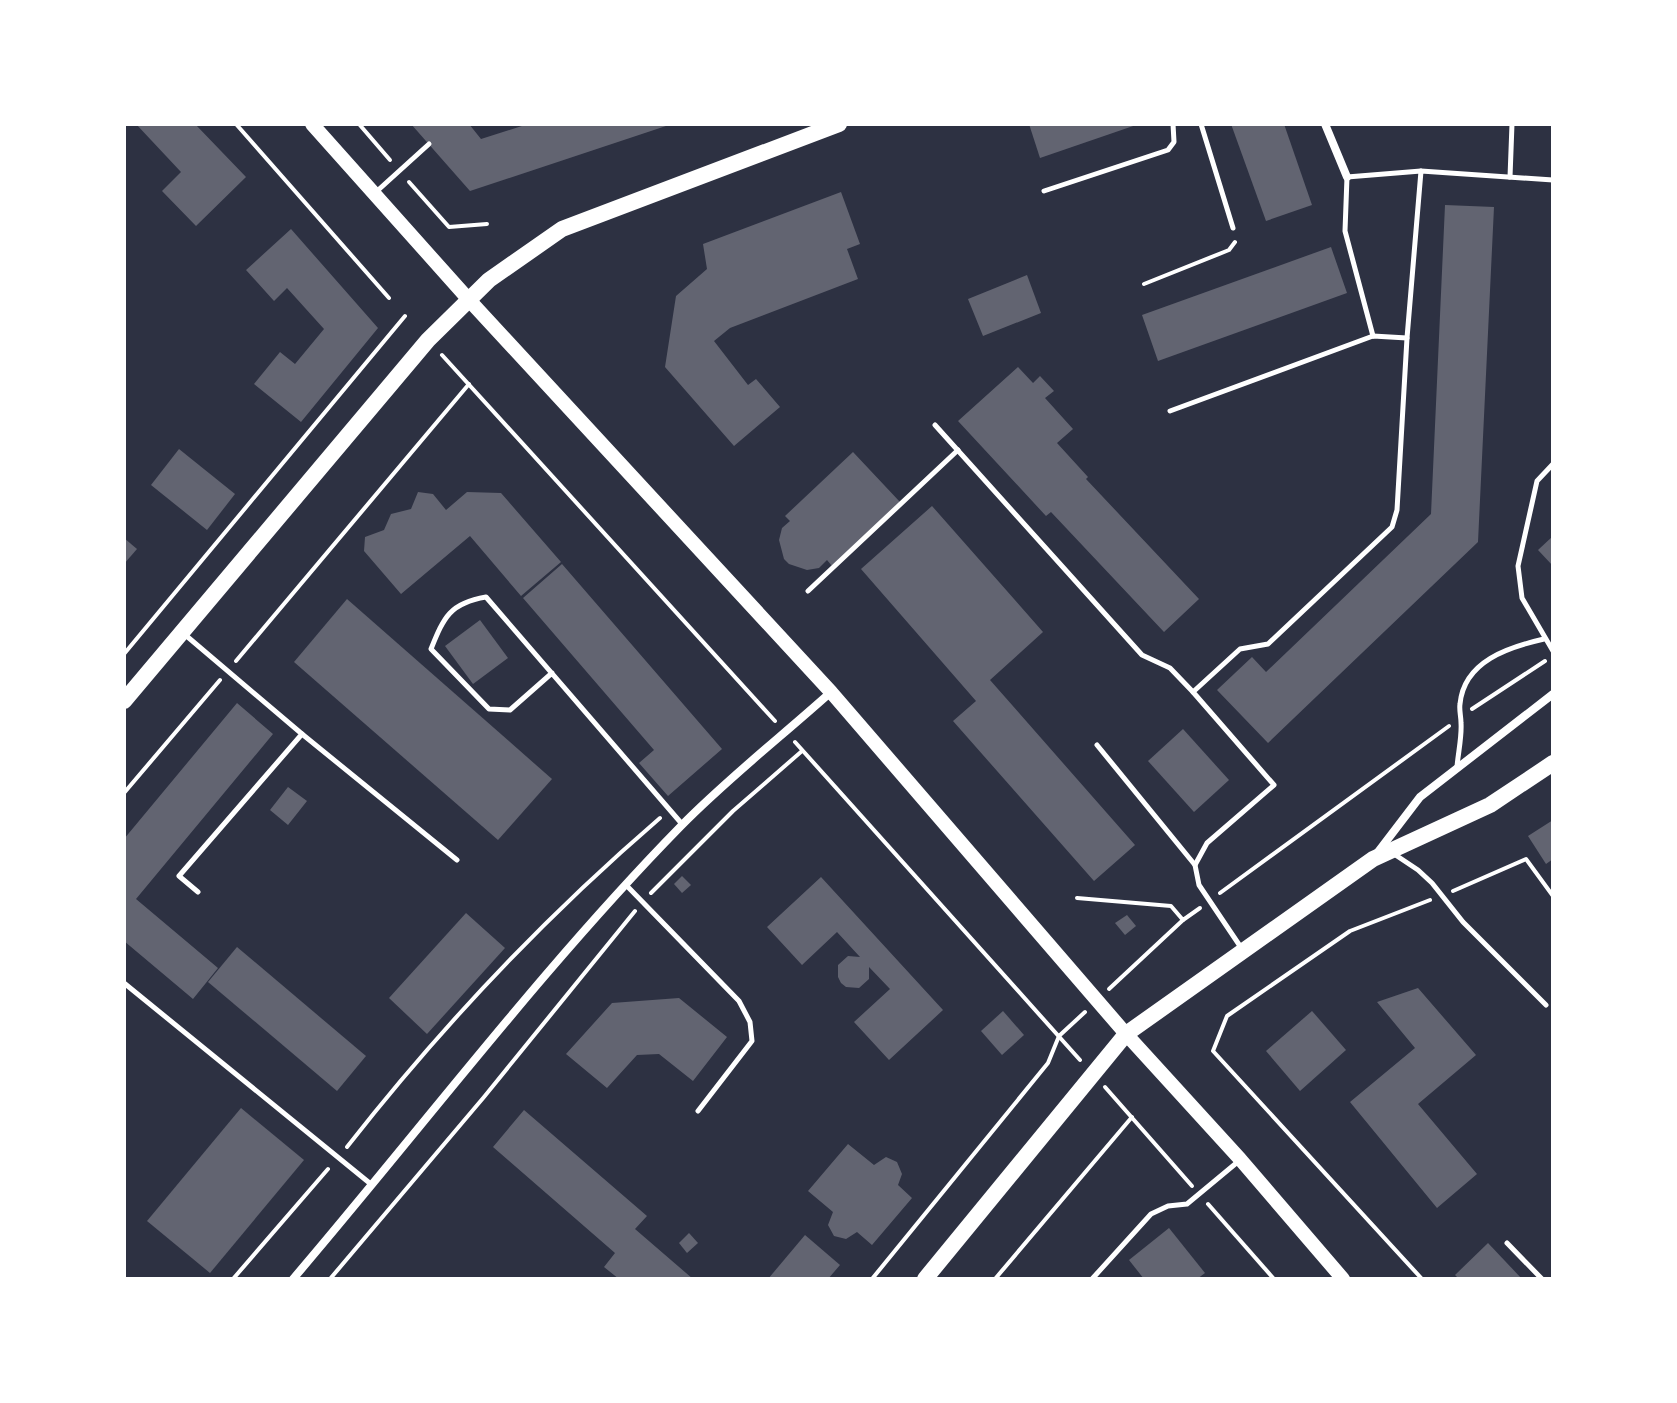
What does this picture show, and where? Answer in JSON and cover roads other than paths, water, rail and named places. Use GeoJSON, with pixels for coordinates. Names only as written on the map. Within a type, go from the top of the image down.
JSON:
{"type":"FeatureCollection","features":[{"type":"Feature","properties":{"kind":"main road"},"geometry":{"type":"LineString","coordinates":[[312,124],[470,301],[831,692],[1126,1034],[1240,1159],[1343,1279]]}},
{"type":"Feature","properties":{"kind":"main road"},"geometry":{"type":"LineString","coordinates":[[124,701],[428,340],[489,280],[562,229],[839,124]]}},
{"type":"Feature","properties":{"kind":"main road"},"geometry":{"type":"LineString","coordinates":[[925,1279],[1126,1034],[1373,859],[1490,805],[1553,763]]}},
{"type":"Feature","properties":{"kind":"street"},"geometry":{"type":"LineString","coordinates":[[1325,124],[1347,177]]}},
{"type":"Feature","properties":{"kind":"street"},"geometry":{"type":"LineString","coordinates":[[293,1279],[520,1005],[682,824],[831,692]]}},
{"type":"Feature","properties":{"kind":"street"},"geometry":{"type":"LineString","coordinates":[[1373,859],[1420,797],[1553,694]]}},
{"type":"Feature","properties":{"kind":"lane"},"geometry":{"type":"LineString","coordinates":[[1044,191],[1168,150],[1174,142],[1173,124]]}},
{"type":"Feature","properties":{"kind":"lane"},"geometry":{"type":"LineString","coordinates":[[1201,124],[1233,228]]}},
{"type":"Feature","properties":{"kind":"lane"},"geometry":{"type":"LineString","coordinates":[[1510,177],[1512,124]]}},
{"type":"Feature","properties":{"kind":"lane"},"geometry":{"type":"LineString","coordinates":[[374,194],[429,144]]}},
{"type":"Feature","properties":{"kind":"lane"},"geometry":{"type":"LineString","coordinates":[[1193,692],[1240,649],[1268,644],[1392,527],[1397,510],[1421,171]]}},
{"type":"Feature","properties":{"kind":"lane"},"geometry":{"type":"LineString","coordinates":[[1373,336],[1345,231],[1347,177],[1421,171],[1553,180]]}},
{"type":"Feature","properties":{"kind":"lane"},"geometry":{"type":"LineString","coordinates":[[1170,411],[1373,336],[1407,338]]}},
{"type":"Feature","properties":{"kind":"lane"},"geometry":{"type":"LineString","coordinates":[[935,425],[1142,655],[1170,668],[1274,785],[1207,843],[1195,865]]}},
{"type":"Feature","properties":{"kind":"lane"},"geometry":{"type":"LineString","coordinates":[[808,591],[958,450]]}},
{"type":"Feature","properties":{"kind":"lane"},"geometry":{"type":"LineString","coordinates":[[1553,464],[1537,481],[1518,566],[1522,598],[1553,654]]}},
{"type":"Feature","properties":{"kind":"lane"},"geometry":{"type":"LineString","coordinates":[[552,673],[510,710],[489,709],[431,649],[443,621],[465,601],[486,597],[552,673],[682,824]]}},
{"type":"Feature","properties":{"kind":"lane"},"geometry":{"type":"LineString","coordinates":[[182,632],[457,860]]}},
{"type":"Feature","properties":{"kind":"lane"},"geometry":{"type":"LineString","coordinates":[[1457,768],[1459,705],[1465,682],[1500,652],[1544,639]]}},
{"type":"Feature","properties":{"kind":"lane"},"geometry":{"type":"LineString","coordinates":[[198,892],[179,876],[302,734]]}},
{"type":"Feature","properties":{"kind":"lane"},"geometry":{"type":"LineString","coordinates":[[1097,745],[1195,865],[1199,885],[1243,950]]}},
{"type":"Feature","properties":{"kind":"lane"},"geometry":{"type":"LineString","coordinates":[[1390,851],[1418,870],[1463,922],[1546,1005]]}},
{"type":"Feature","properties":{"kind":"lane"},"geometry":{"type":"LineString","coordinates":[[627,886],[739,1001],[750,1022],[752,1041],[698,1111]]}},
{"type":"Feature","properties":{"kind":"lane"},"geometry":{"type":"LineString","coordinates":[[124,983],[373,1186]]}},
{"type":"Feature","properties":{"kind":"lane"},"geometry":{"type":"LineString","coordinates":[[1092,1279],[1151,1214],[1168,1206],[1187,1204],[1240,1159]]}},
{"type":"Feature","properties":{"kind":"lane"},"geometry":{"type":"LineString","coordinates":[[1507,1243],[1542,1279]]}}]}
